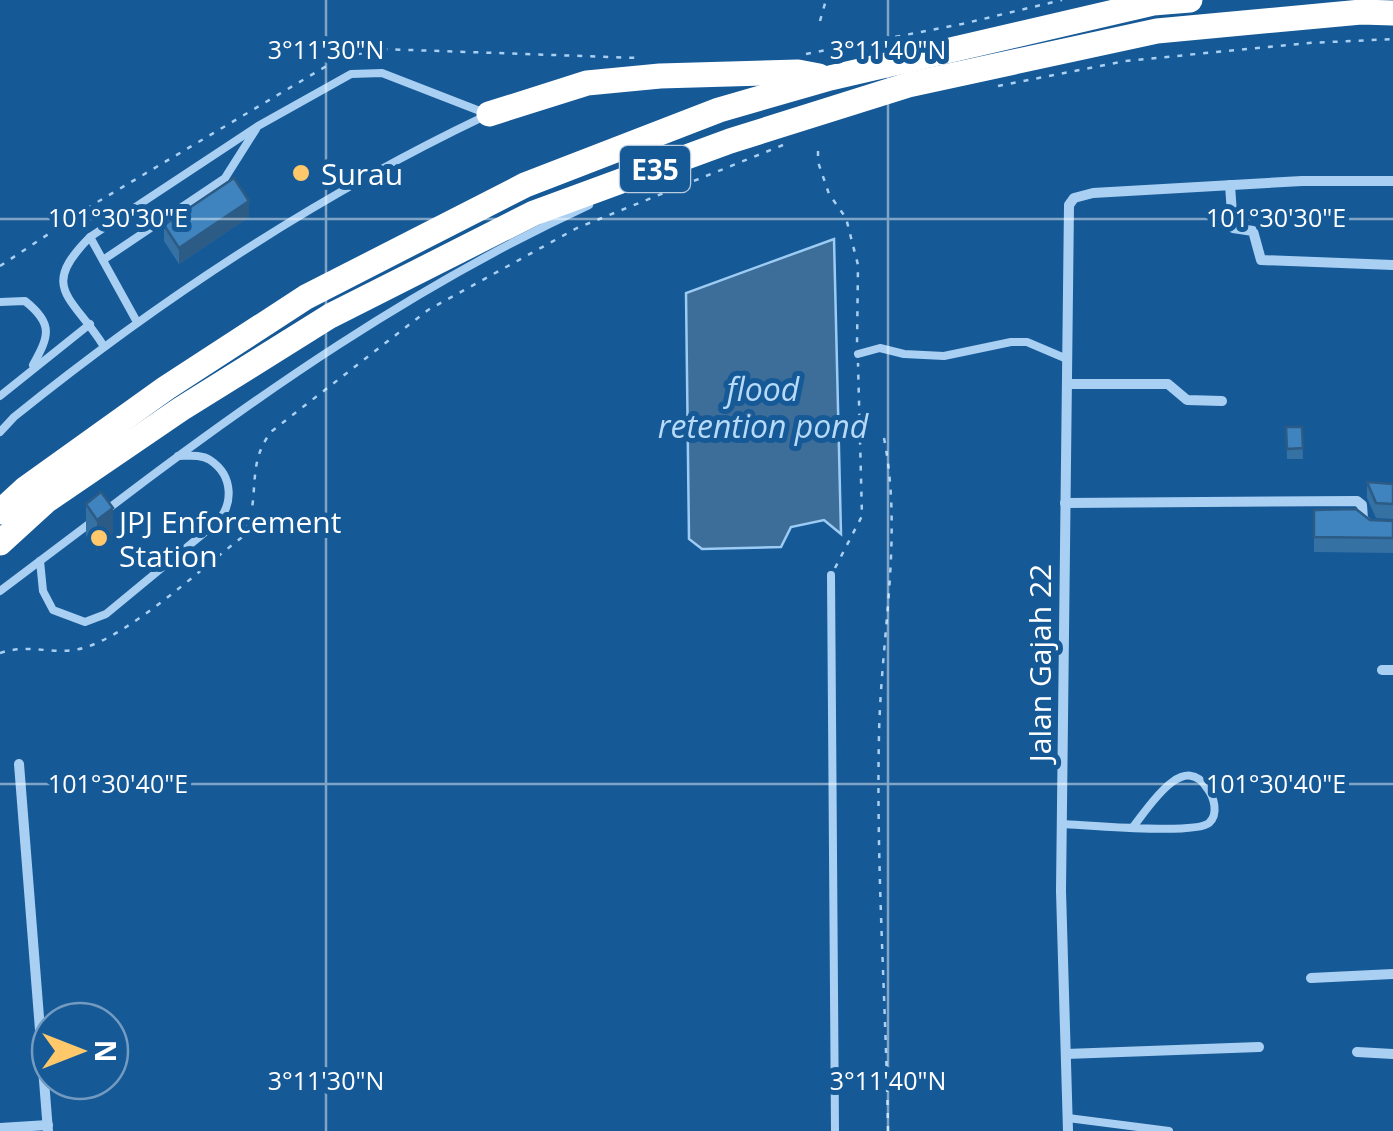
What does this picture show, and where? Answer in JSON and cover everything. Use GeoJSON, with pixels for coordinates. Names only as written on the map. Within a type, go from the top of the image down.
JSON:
{"type":"FeatureCollection","features":[{"type":"Feature","properties":{"kind":"highway","name":"E35"},"geometry":{"type":"LineString","coordinates":[[0,512],[166,388],[306,296],[525,185],[719,110],[830,78],[1153,3],[1190,0]]}},
{"type":"Feature","properties":{"kind":"highway","name":"E35"},"geometry":{"type":"LineString","coordinates":[[0,543],[46,501],[181,409],[330,316],[534,213],[730,141],[908,85],[1158,30],[1361,12],[1393,13]]}},
{"type":"Feature","properties":{"kind":"highway"},"geometry":{"type":"LineString","coordinates":[[489,114],[587,83],[660,76],[798,72],[830,78]]}},
{"type":"Feature","properties":{"kind":"street"},"geometry":{"type":"LineString","coordinates":[[1393,182],[1302,180],[1230,185],[1232,228],[1253,232],[1261,260],[1393,264]]}},
{"type":"Feature","properties":{"kind":"street","name":"Jalan Gajah 22"},"geometry":{"type":"LineString","coordinates":[[1068,1131],[1061,891],[1067,215],[1074,198],[1093,193],[1230,185]]}},
{"type":"Feature","properties":{"kind":"street"},"geometry":{"type":"LineString","coordinates":[[1068,384],[1168,384],[1188,400],[1222,401]]}},
{"type":"Feature","properties":{"kind":"street"},"geometry":{"type":"LineString","coordinates":[[1065,503],[1357,501],[1362,505],[1362,520],[1368,525],[1393,528]]}},
{"type":"Feature","properties":{"kind":"street"},"geometry":{"type":"LineString","coordinates":[[0,1128],[48,1128],[19,764]]}},
{"type":"Feature","properties":{"kind":"street"},"geometry":{"type":"LineString","coordinates":[[1310,978],[1393,974]]}},
{"type":"Feature","properties":{"kind":"street"},"geometry":{"type":"LineString","coordinates":[[1066,1054],[1259,1047]]}},
{"type":"Feature","properties":{"kind":"street"},"geometry":{"type":"LineString","coordinates":[[1357,1052],[1393,1054]]}},
{"type":"Feature","properties":{"kind":"lane"},"geometry":{"type":"LineString","coordinates":[[104,345],[65,291],[62,274],[69,258],[90,237],[258,126],[351,74],[370,71],[489,114]]}},
{"type":"Feature","properties":{"kind":"lane"},"geometry":{"type":"LineString","coordinates":[[0,432],[137,322],[360,179],[489,114]]}},
{"type":"Feature","properties":{"kind":"lane"},"geometry":{"type":"LineString","coordinates":[[103,260],[225,178],[258,126]]}},
{"type":"Feature","properties":{"kind":"lane"},"geometry":{"type":"LineString","coordinates":[[0,590],[205,433],[384,314],[547,224],[730,141]]}},
{"type":"Feature","properties":{"kind":"lane"},"geometry":{"type":"LineString","coordinates":[[90,237],[137,322]]}},
{"type":"Feature","properties":{"kind":"lane"},"geometry":{"type":"LineString","coordinates":[[0,302],[25,301],[41,314],[47,328],[45,344],[31,370]]}},
{"type":"Feature","properties":{"kind":"lane"},"geometry":{"type":"LineString","coordinates":[[0,396],[90,324]]}},
{"type":"Feature","properties":{"kind":"lane"},"geometry":{"type":"LineString","coordinates":[[858,354],[880,348],[944,356],[1011,342],[1067,349]]}},
{"type":"Feature","properties":{"kind":"lane"},"geometry":{"type":"LineString","coordinates":[[40,560],[43,591],[53,610],[84,622],[106,614],[216,524],[228,508],[227,482],[212,462],[197,456],[178,456]]}},
{"type":"Feature","properties":{"kind":"lane"},"geometry":{"type":"LineString","coordinates":[[831,576],[834,1131]]}},
{"type":"Feature","properties":{"kind":"lane"},"geometry":{"type":"LineString","coordinates":[[1063,824],[1176,829],[1208,825],[1215,808],[1210,791],[1202,780],[1191,777],[1171,781],[1133,827]]}},
{"type":"Feature","properties":{"kind":"lane"},"geometry":{"type":"LineString","coordinates":[[1068,1118],[1169,1131]]}},
{"type":"Feature","properties":{"kind":"path"},"geometry":{"type":"LineString","coordinates":[[820,21],[826,0]]}},
{"type":"Feature","properties":{"kind":"path"},"geometry":{"type":"LineString","coordinates":[[989,88],[1125,60],[1393,39]]}},
{"type":"Feature","properties":{"kind":"path"},"geometry":{"type":"LineString","coordinates":[[0,653],[18,646],[78,650],[107,640],[240,538],[250,524],[255,460],[261,444],[272,431],[428,310],[577,228],[798,139]]}},
{"type":"Feature","properties":{"kind":"path"},"geometry":{"type":"LineString","coordinates":[[818,151],[829,194],[849,226],[858,266],[862,516],[831,576]]}},
{"type":"Feature","properties":{"kind":"path"},"geometry":{"type":"LineString","coordinates":[[884,438],[890,467],[891,544],[878,804],[888,1131]]}},
{"type":"Feature","properties":{"kind":"water","name":"flood retention pond"},"geometry":{"type":"Polygon","coordinates":[[[834,239],[841,534],[824,520],[791,527],[781,547],[702,549],[689,539],[686,293],[834,239]]]}},
{"type":"Feature","properties":{"kind":"building"},"geometry":{"type":"Polygon","coordinates":[[[234,178],[249,201],[179,248],[164,225],[234,178]]]}},
{"type":"Feature","properties":{"kind":"building"},"geometry":{"type":"Polygon","coordinates":[[[1286,427],[1302,427],[1303,448],[1287,449],[1286,427]]]}},
{"type":"Feature","properties":{"kind":"building"},"geometry":{"type":"Polygon","coordinates":[[[1367,482],[1393,484],[1393,504],[1376,503],[1367,482]]]}},
{"type":"Feature","properties":{"kind":"building"},"geometry":{"type":"Polygon","coordinates":[[[101,492],[113,508],[97,520],[86,504],[101,492]]]}},
{"type":"Feature","properties":{"kind":"building"},"geometry":{"type":"Polygon","coordinates":[[[1356,509],[1370,520],[1393,521],[1393,538],[1314,537],[1314,510],[1356,509]]]}},
{"type":"Feature","properties":{"kind":"place","name":"Surau"},"geometry":{"type":"Point","coordinates":[301,173]}},
{"type":"Feature","properties":{"kind":"place","name":"JPJ Enforcement Station"},"geometry":{"type":"Point","coordinates":[99,538]}}]}
